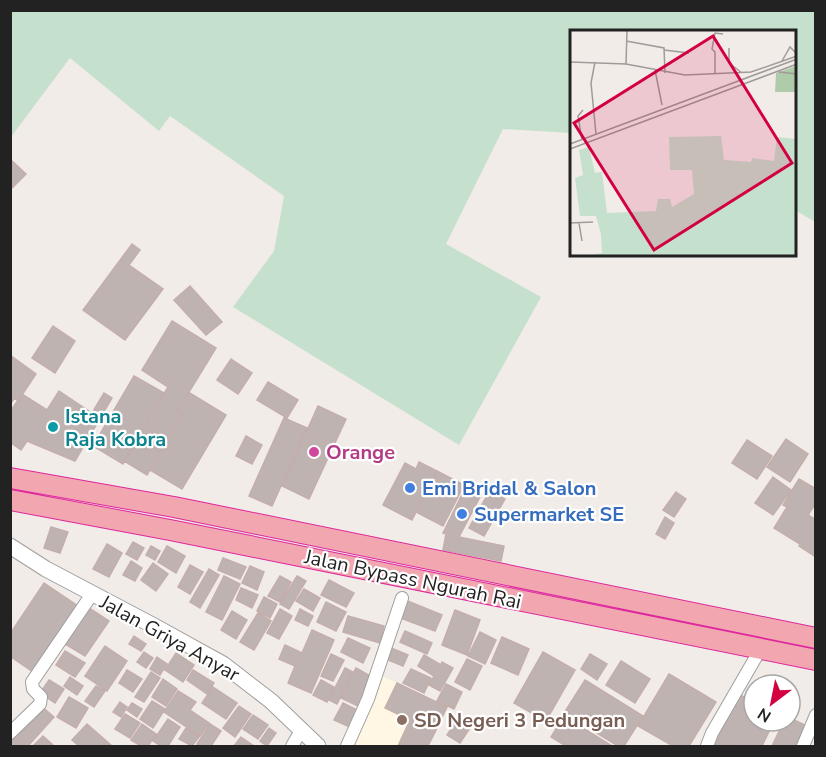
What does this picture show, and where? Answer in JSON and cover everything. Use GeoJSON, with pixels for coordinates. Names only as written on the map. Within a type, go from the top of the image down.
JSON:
{"type":"FeatureCollection","features":[{"type":"Feature","properties":{"kind":"highway","name":"Jalan Bypass Ngurah Rai"},"geometry":{"type":"LineString","coordinates":[[11,479],[174,507],[816,638]]}},
{"type":"Feature","properties":{"kind":"highway","name":"Jalan Bypass Ngurah Rai"},"geometry":{"type":"LineString","coordinates":[[10,500],[816,660]]}},
{"type":"Feature","properties":{"kind":"highway"},"geometry":{"type":"LineString","coordinates":[[170,530],[174,507]]}},
{"type":"Feature","properties":{"kind":"street","name":"Jalan Griya Anyar"},"geometry":{"type":"LineString","coordinates":[[10,546],[92,594],[223,664],[271,701],[318,747]]}},
{"type":"Feature","properties":{"kind":"street"},"geometry":{"type":"LineString","coordinates":[[10,733],[40,704],[41,697],[33,689],[32,682],[92,594]]}},
{"type":"Feature","properties":{"kind":"street"},"geometry":{"type":"LineString","coordinates":[[347,747],[368,699],[402,598]]}},
{"type":"Feature","properties":{"kind":"street"},"geometry":{"type":"LineString","coordinates":[[707,747],[712,734],[760,650]]}},
{"type":"Feature","properties":{"kind":"street"},"geometry":{"type":"LineString","coordinates":[[802,747],[816,715]]}},
{"type":"Feature","properties":{"kind":"street"},"geometry":{"type":"LineString","coordinates":[[292,747],[302,729]]}},
{"type":"Feature","properties":{"kind":"shaded area","name":"SD Negeri 3 Pedungan"},"geometry":{"type":"Polygon","coordinates":[[[380,675],[447,707],[428,746],[353,746],[380,675]]]}},
{"type":"Feature","properties":{"kind":"green space"},"geometry":{"type":"Polygon","coordinates":[[[11,10],[815,11],[815,222],[796,211],[796,30],[570,30],[570,133],[503,129],[446,244],[541,297],[459,445],[233,307],[274,251],[284,196],[170,116],[159,131],[70,58],[11,137],[11,10]]]}},
{"type":"Feature","properties":{"kind":"building"},"geometry":{"type":"Polygon","coordinates":[[[10,159],[26,174],[10,190],[10,159]]]}},
{"type":"Feature","properties":{"kind":"building"},"geometry":{"type":"Polygon","coordinates":[[[132,244],[140,250],[129,265],[163,289],[125,340],[83,310],[132,244]]]}},
{"type":"Feature","properties":{"kind":"building"},"geometry":{"type":"Polygon","coordinates":[[[190,286],[222,322],[206,335],[174,300],[190,286]]]}},
{"type":"Feature","properties":{"kind":"building"},"geometry":{"type":"Polygon","coordinates":[[[172,321],[216,348],[178,410],[183,414],[147,475],[124,461],[168,387],[142,370],[172,321]]]}},
{"type":"Feature","properties":{"kind":"building"},"geometry":{"type":"Polygon","coordinates":[[[53,326],[75,341],[55,373],[32,358],[53,326]]]}},
{"type":"Feature","properties":{"kind":"building"},"geometry":{"type":"Polygon","coordinates":[[[10,355],[36,374],[18,401],[15,398],[10,404],[10,355]]]}},
{"type":"Feature","properties":{"kind":"building"},"geometry":{"type":"Polygon","coordinates":[[[231,359],[252,373],[238,394],[217,380],[231,359]]]}},
{"type":"Feature","properties":{"kind":"building"},"geometry":{"type":"Polygon","coordinates":[[[134,376],[164,393],[123,464],[93,446],[134,376]]]}},
{"type":"Feature","properties":{"kind":"building"},"geometry":{"type":"Polygon","coordinates":[[[268,382],[298,400],[287,418],[257,400],[268,382]]]}},
{"type":"Feature","properties":{"kind":"building","name":"Istana Raja Kobra"},"geometry":{"type":"Polygon","coordinates":[[[59,391],[92,413],[104,393],[112,398],[75,461],[27,441],[21,450],[10,442],[10,412],[22,394],[47,410],[59,391]]]}},
{"type":"Feature","properties":{"kind":"building"},"geometry":{"type":"Polygon","coordinates":[[[188,392],[226,415],[182,489],[150,470],[183,414],[178,410],[188,392]]]}},
{"type":"Feature","properties":{"kind":"building","name":"Orange"},"geometry":{"type":"Polygon","coordinates":[[[318,406],[346,419],[309,499],[282,486],[318,406]]]}},
{"type":"Feature","properties":{"kind":"building"},"geometry":{"type":"Polygon","coordinates":[[[284,418],[307,428],[272,506],[249,496],[284,418]]]}},
{"type":"Feature","properties":{"kind":"building"},"geometry":{"type":"Polygon","coordinates":[[[246,436],[262,445],[252,464],[236,456],[246,436]]]}},
{"type":"Feature","properties":{"kind":"building"},"geometry":{"type":"Polygon","coordinates":[[[786,439],[808,454],[790,482],[767,467],[786,439]]]}},
{"type":"Feature","properties":{"kind":"building"},"geometry":{"type":"Polygon","coordinates":[[[747,440],[772,456],[757,479],[732,463],[747,440]]]}},
{"type":"Feature","properties":{"kind":"building","name":"Emi Bridal & Salon"},"geometry":{"type":"Polygon","coordinates":[[[419,462],[437,471],[412,520],[383,505],[405,463],[416,469],[419,462]]]}},
{"type":"Feature","properties":{"kind":"building"},"geometry":{"type":"Polygon","coordinates":[[[437,471],[464,485],[443,526],[416,512],[437,471]]]}},
{"type":"Feature","properties":{"kind":"building"},"geometry":{"type":"Polygon","coordinates":[[[773,477],[791,490],[773,515],[755,503],[773,477]]]}},
{"type":"Feature","properties":{"kind":"building"},"geometry":{"type":"Polygon","coordinates":[[[799,479],[816,489],[816,503],[808,515],[816,520],[816,557],[774,528],[787,507],[783,505],[799,479]]]}},
{"type":"Feature","properties":{"kind":"building","name":"Supermarket SE"},"geometry":{"type":"Polygon","coordinates":[[[466,486],[481,495],[459,537],[504,546],[501,561],[443,550],[446,534],[443,533],[466,486]]]}},
{"type":"Feature","properties":{"kind":"building"},"geometry":{"type":"Polygon","coordinates":[[[490,490],[505,499],[484,536],[469,528],[490,490]]]}},
{"type":"Feature","properties":{"kind":"building"},"geometry":{"type":"Polygon","coordinates":[[[676,492],[686,499],[674,517],[663,510],[676,492]]]}},
{"type":"Feature","properties":{"kind":"building"},"geometry":{"type":"Polygon","coordinates":[[[665,517],[674,523],[665,539],[656,534],[665,517]]]}},
{"type":"Feature","properties":{"kind":"building"},"geometry":{"type":"Polygon","coordinates":[[[51,527],[68,532],[60,553],[44,548],[51,527]]]}},
{"type":"Feature","properties":{"kind":"building"},"geometry":{"type":"Polygon","coordinates":[[[133,542],[144,548],[137,560],[126,554],[133,542]]]}},
{"type":"Feature","properties":{"kind":"building"},"geometry":{"type":"Polygon","coordinates":[[[107,544],[122,553],[109,577],[93,569],[107,544]]]}},
{"type":"Feature","properties":{"kind":"building"},"geometry":{"type":"Polygon","coordinates":[[[151,546],[160,551],[155,560],[146,555],[151,546]]]}},
{"type":"Feature","properties":{"kind":"building"},"geometry":{"type":"Polygon","coordinates":[[[167,546],[185,556],[176,573],[158,562],[167,546]]]}},
{"type":"Feature","properties":{"kind":"building"},"geometry":{"type":"Polygon","coordinates":[[[223,558],[246,567],[240,579],[218,570],[223,558]]]}},
{"type":"Feature","properties":{"kind":"building"},"geometry":{"type":"Polygon","coordinates":[[[131,561],[142,568],[135,581],[123,575],[131,561]]]}},
{"type":"Feature","properties":{"kind":"building"},"geometry":{"type":"Polygon","coordinates":[[[153,563],[168,574],[156,591],[141,580],[153,563]]]}},
{"type":"Feature","properties":{"kind":"building"},"geometry":{"type":"Polygon","coordinates":[[[190,565],[203,572],[190,594],[178,587],[190,565]]]}},
{"type":"Feature","properties":{"kind":"building"},"geometry":{"type":"Polygon","coordinates":[[[250,566],[264,572],[257,590],[242,583],[250,566]]]}},
{"type":"Feature","properties":{"kind":"building"},"geometry":{"type":"Polygon","coordinates":[[[209,569],[219,575],[200,608],[190,602],[209,569]]]}},
{"type":"Feature","properties":{"kind":"building"},"geometry":{"type":"Polygon","coordinates":[[[224,576],[240,584],[222,620],[206,612],[224,576]]]}},
{"type":"Feature","properties":{"kind":"building"},"geometry":{"type":"Polygon","coordinates":[[[280,576],[291,582],[280,602],[268,596],[280,576]]]}},
{"type":"Feature","properties":{"kind":"building"},"geometry":{"type":"Polygon","coordinates":[[[297,576],[306,581],[289,609],[280,604],[297,576]]]}},
{"type":"Feature","properties":{"kind":"building"},"geometry":{"type":"Polygon","coordinates":[[[329,580],[354,593],[346,607],[321,595],[329,580]]]}},
{"type":"Feature","properties":{"kind":"building"},"geometry":{"type":"Polygon","coordinates":[[[44,583],[78,606],[33,672],[10,656],[10,634],[44,583]]]}},
{"type":"Feature","properties":{"kind":"building"},"geometry":{"type":"Polygon","coordinates":[[[241,588],[258,595],[252,608],[236,600],[241,588]]]}},
{"type":"Feature","properties":{"kind":"building"},"geometry":{"type":"Polygon","coordinates":[[[304,589],[320,598],[313,611],[296,601],[304,589]]]}},
{"type":"Feature","properties":{"kind":"building"},"geometry":{"type":"Polygon","coordinates":[[[264,597],[277,604],[270,618],[257,611],[264,597]]]}},
{"type":"Feature","properties":{"kind":"building"},"geometry":{"type":"Polygon","coordinates":[[[405,600],[442,615],[435,631],[398,617],[405,600]]]}},
{"type":"Feature","properties":{"kind":"building"},"geometry":{"type":"Polygon","coordinates":[[[326,602],[346,612],[336,631],[317,622],[326,602]]]}},
{"type":"Feature","properties":{"kind":"building"},"geometry":{"type":"Polygon","coordinates":[[[89,608],[109,621],[85,656],[65,644],[89,608]]]}},
{"type":"Feature","properties":{"kind":"building"},"geometry":{"type":"Polygon","coordinates":[[[280,609],[292,616],[279,639],[267,633],[280,609]]]}},
{"type":"Feature","properties":{"kind":"building"},"geometry":{"type":"Polygon","coordinates":[[[300,609],[313,616],[308,626],[295,620],[300,609]]]}},
{"type":"Feature","properties":{"kind":"building"},"geometry":{"type":"Polygon","coordinates":[[[455,610],[480,620],[467,655],[442,645],[455,610]]]}},
{"type":"Feature","properties":{"kind":"building"},"geometry":{"type":"Polygon","coordinates":[[[232,611],[247,620],[236,639],[221,630],[232,611]]]}},
{"type":"Feature","properties":{"kind":"building"},"geometry":{"type":"Polygon","coordinates":[[[258,613],[271,621],[254,650],[240,642],[258,613]]]}},
{"type":"Feature","properties":{"kind":"building"},"geometry":{"type":"Polygon","coordinates":[[[348,616],[384,626],[380,643],[343,632],[348,616]]]}},
{"type":"Feature","properties":{"kind":"building"},"geometry":{"type":"Polygon","coordinates":[[[312,630],[334,640],[311,693],[288,683],[295,666],[279,659],[285,645],[302,653],[312,630]]]}},
{"type":"Feature","properties":{"kind":"building"},"geometry":{"type":"Polygon","coordinates":[[[405,631],[432,643],[427,654],[400,642],[405,631]]]}},
{"type":"Feature","properties":{"kind":"building"},"geometry":{"type":"Polygon","coordinates":[[[480,632],[496,640],[485,664],[468,656],[480,632]]]}},
{"type":"Feature","properties":{"kind":"building"},"geometry":{"type":"Polygon","coordinates":[[[134,636],[146,644],[141,651],[129,644],[134,636]]]}},
{"type":"Feature","properties":{"kind":"building"},"geometry":{"type":"Polygon","coordinates":[[[502,637],[529,649],[518,675],[491,663],[502,637]]]}},
{"type":"Feature","properties":{"kind":"building"},"geometry":{"type":"Polygon","coordinates":[[[348,638],[370,648],[363,663],[341,652],[348,638]]]}},
{"type":"Feature","properties":{"kind":"building"},"geometry":{"type":"Polygon","coordinates":[[[105,646],[127,661],[107,691],[85,676],[105,646]]]}},
{"type":"Feature","properties":{"kind":"building"},"geometry":{"type":"Polygon","coordinates":[[[391,648],[408,655],[403,666],[386,659],[391,648]]]}},
{"type":"Feature","properties":{"kind":"building"},"geometry":{"type":"Polygon","coordinates":[[[65,651],[85,663],[75,677],[56,665],[65,651]]]}},
{"type":"Feature","properties":{"kind":"building"},"geometry":{"type":"Polygon","coordinates":[[[144,652],[153,658],[146,668],[137,662],[144,652]]]}},
{"type":"Feature","properties":{"kind":"building"},"geometry":{"type":"Polygon","coordinates":[[[543,652],[575,670],[546,721],[514,703],[543,652]]]}},
{"type":"Feature","properties":{"kind":"building"},"geometry":{"type":"Polygon","coordinates":[[[176,653],[194,665],[183,682],[165,670],[176,653]]]}},
{"type":"Feature","properties":{"kind":"building"},"geometry":{"type":"Polygon","coordinates":[[[331,654],[344,660],[333,681],[321,676],[331,654]]]}},
{"type":"Feature","properties":{"kind":"building"},"geometry":{"type":"Polygon","coordinates":[[[590,654],[607,664],[597,680],[581,669],[590,654]]]}},
{"type":"Feature","properties":{"kind":"building"},"geometry":{"type":"Polygon","coordinates":[[[424,655],[441,665],[442,662],[453,668],[440,691],[429,685],[434,676],[418,666],[424,655]]]}},
{"type":"Feature","properties":{"kind":"building"},"geometry":{"type":"Polygon","coordinates":[[[157,657],[167,664],[160,675],[150,669],[157,657]]]}},
{"type":"Feature","properties":{"kind":"building"},"geometry":{"type":"Polygon","coordinates":[[[467,659],[482,666],[470,690],[455,682],[467,659]]]}},
{"type":"Feature","properties":{"kind":"building"},"geometry":{"type":"Polygon","coordinates":[[[621,661],[650,679],[635,703],[606,685],[621,661]]]}},
{"type":"Feature","properties":{"kind":"building"},"geometry":{"type":"Polygon","coordinates":[[[345,668],[353,672],[337,704],[329,700],[345,668]]]}},
{"type":"Feature","properties":{"kind":"building"},"geometry":{"type":"Polygon","coordinates":[[[356,668],[374,678],[360,707],[341,698],[356,668]]]}},
{"type":"Feature","properties":{"kind":"building"},"geometry":{"type":"Polygon","coordinates":[[[411,669],[431,678],[424,693],[403,683],[411,669]]]}},
{"type":"Feature","properties":{"kind":"building"},"geometry":{"type":"Polygon","coordinates":[[[127,670],[142,679],[133,692],[119,683],[127,670]]]}},
{"type":"Feature","properties":{"kind":"building"},"geometry":{"type":"Polygon","coordinates":[[[193,670],[214,683],[207,694],[187,680],[193,670]]]}},
{"type":"Feature","properties":{"kind":"building"},"geometry":{"type":"Polygon","coordinates":[[[151,672],[160,678],[144,702],[135,697],[151,672]]]}},
{"type":"Feature","properties":{"kind":"building"},"geometry":{"type":"Polygon","coordinates":[[[669,674],[716,702],[689,746],[673,746],[638,726],[669,674]]]}},
{"type":"Feature","properties":{"kind":"building"},"geometry":{"type":"Polygon","coordinates":[[[70,677],[83,686],[77,695],[64,686],[70,677]]]}},
{"type":"Feature","properties":{"kind":"building"},"geometry":{"type":"Polygon","coordinates":[[[163,679],[177,689],[166,706],[152,697],[163,679]]]}},
{"type":"Feature","properties":{"kind":"building"},"geometry":{"type":"Polygon","coordinates":[[[49,680],[64,689],[55,703],[40,693],[49,680]]]}},
{"type":"Feature","properties":{"kind":"building"},"geometry":{"type":"Polygon","coordinates":[[[321,680],[334,687],[327,702],[313,695],[321,680]]]}},
{"type":"Feature","properties":{"kind":"building"},"geometry":{"type":"Polygon","coordinates":[[[585,680],[643,716],[624,746],[618,746],[564,713],[585,680]]]}},
{"type":"Feature","properties":{"kind":"building"},"geometry":{"type":"Polygon","coordinates":[[[397,683],[447,707],[435,732],[385,708],[397,683]]]}},
{"type":"Feature","properties":{"kind":"building"},"geometry":{"type":"Polygon","coordinates":[[[446,684],[462,692],[454,709],[437,701],[446,684]]]}},
{"type":"Feature","properties":{"kind":"building"},"geometry":{"type":"Polygon","coordinates":[[[96,686],[105,691],[94,707],[85,701],[96,686]]]}},
{"type":"Feature","properties":{"kind":"building"},"geometry":{"type":"Polygon","coordinates":[[[213,687],[237,703],[226,719],[202,703],[213,687]]]}},
{"type":"Feature","properties":{"kind":"building"},"geometry":{"type":"Polygon","coordinates":[[[178,691],[196,702],[190,710],[209,723],[200,736],[164,712],[178,691]]]}},
{"type":"Feature","properties":{"kind":"building"},"geometry":{"type":"Polygon","coordinates":[[[738,694],[742,696],[742,733],[768,733],[762,746],[714,745],[738,694]]]}},
{"type":"Feature","properties":{"kind":"building"},"geometry":{"type":"Polygon","coordinates":[[[69,697],[88,708],[76,728],[57,717],[69,697]]]}},
{"type":"Feature","properties":{"kind":"building"},"geometry":{"type":"Polygon","coordinates":[[[152,701],[165,709],[153,728],[140,719],[152,701]]]}},
{"type":"Feature","properties":{"kind":"building"},"geometry":{"type":"Polygon","coordinates":[[[120,702],[127,707],[121,717],[113,712],[120,702]]]}},
{"type":"Feature","properties":{"kind":"building"},"geometry":{"type":"Polygon","coordinates":[[[132,703],[142,709],[137,717],[127,710],[132,703]]]}},
{"type":"Feature","properties":{"kind":"building"},"geometry":{"type":"Polygon","coordinates":[[[343,703],[361,712],[352,728],[334,720],[343,703]]]}},
{"type":"Feature","properties":{"kind":"building"},"geometry":{"type":"Polygon","coordinates":[[[40,705],[54,717],[28,746],[10,746],[10,739],[40,705]]]}},
{"type":"Feature","properties":{"kind":"building"},"geometry":{"type":"Polygon","coordinates":[[[239,706],[251,714],[235,737],[223,728],[239,706]]]}},
{"type":"Feature","properties":{"kind":"building"},"geometry":{"type":"Polygon","coordinates":[[[125,714],[140,723],[130,738],[115,729],[125,714]]]}},
{"type":"Feature","properties":{"kind":"building"},"geometry":{"type":"Polygon","coordinates":[[[253,715],[268,725],[258,739],[243,729],[253,715]]]}},
{"type":"Feature","properties":{"kind":"building"},"geometry":{"type":"Polygon","coordinates":[[[564,716],[612,746],[566,746],[551,737],[564,716]]]}},
{"type":"Feature","properties":{"kind":"building"},"geometry":{"type":"Polygon","coordinates":[[[168,719],[180,727],[168,746],[161,746],[153,741],[168,719]]]}},
{"type":"Feature","properties":{"kind":"building"},"geometry":{"type":"Polygon","coordinates":[[[410,720],[435,732],[428,746],[398,746],[410,720]]]}},
{"type":"Feature","properties":{"kind":"building"},"geometry":{"type":"Polygon","coordinates":[[[457,720],[470,728],[460,743],[447,735],[457,720]]]}},
{"type":"Feature","properties":{"kind":"building"},"geometry":{"type":"Polygon","coordinates":[[[87,724],[112,746],[79,746],[72,740],[87,724]]]}},
{"type":"Feature","properties":{"kind":"building"},"geometry":{"type":"Polygon","coordinates":[[[142,724],[156,734],[148,746],[141,746],[131,740],[142,724]]]}},
{"type":"Feature","properties":{"kind":"building"},"geometry":{"type":"Polygon","coordinates":[[[210,724],[221,731],[211,746],[200,746],[197,744],[210,724]]]}},
{"type":"Feature","properties":{"kind":"building"},"geometry":{"type":"Polygon","coordinates":[[[802,724],[807,726],[798,746],[772,746],[778,733],[802,733],[802,724]]]}},
{"type":"Feature","properties":{"kind":"building"},"geometry":{"type":"Polygon","coordinates":[[[186,728],[199,737],[192,746],[179,739],[186,728]]]}},
{"type":"Feature","properties":{"kind":"building"},"geometry":{"type":"Polygon","coordinates":[[[269,728],[276,733],[267,746],[260,741],[269,728]]]}},
{"type":"Feature","properties":{"kind":"building"},"geometry":{"type":"Polygon","coordinates":[[[43,736],[54,746],[33,746],[43,736]]]}},
{"type":"Feature","properties":{"kind":"building"},"geometry":{"type":"Polygon","coordinates":[[[241,737],[254,746],[234,746],[241,737]]]}},
{"type":"Feature","properties":{"kind":"place","name":"Istana Raja Kobra"},"geometry":{"type":"Point","coordinates":[53,427]}},
{"type":"Feature","properties":{"kind":"place","name":"Orange"},"geometry":{"type":"Point","coordinates":[314,452]}},
{"type":"Feature","properties":{"kind":"place","name":"Emi Bridal & Salon"},"geometry":{"type":"Point","coordinates":[410,488]}},
{"type":"Feature","properties":{"kind":"place","name":"Supermarket SE"},"geometry":{"type":"Point","coordinates":[462,514]}},
{"type":"Feature","properties":{"kind":"place","name":"SD Negeri 3 Pedungan"},"geometry":{"type":"Point","coordinates":[402,720]}}]}
